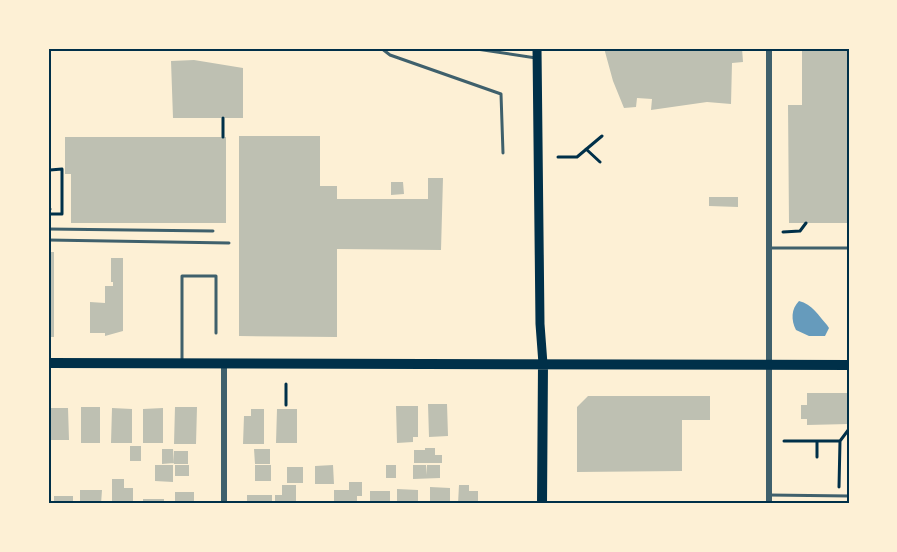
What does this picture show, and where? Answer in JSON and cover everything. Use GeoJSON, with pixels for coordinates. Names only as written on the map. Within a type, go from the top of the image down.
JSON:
{"type":"FeatureCollection","features":[{"type":"Feature","properties":{"kind":"main road"},"geometry":{"type":"LineString","coordinates":[[537,53],[540,324],[543,364],[542,504]]}},
{"type":"Feature","properties":{"kind":"main road"},"geometry":{"type":"LineString","coordinates":[[48,363],[849,365]]}},
{"type":"Feature","properties":{"kind":"street"},"geometry":{"type":"LineString","coordinates":[[769,48],[769,504]]}},
{"type":"Feature","properties":{"kind":"street"},"geometry":{"type":"LineString","coordinates":[[224,363],[224,504]]}},
{"type":"Feature","properties":{"kind":"lane"},"geometry":{"type":"LineString","coordinates":[[381,48],[390,55],[501,94],[502,153]]}},
{"type":"Feature","properties":{"kind":"lane"},"geometry":{"type":"LineString","coordinates":[[470,48],[537,53]]}},
{"type":"Feature","properties":{"kind":"lane"},"geometry":{"type":"LineString","coordinates":[[48,229],[213,231]]}},
{"type":"Feature","properties":{"kind":"lane"},"geometry":{"type":"LineString","coordinates":[[48,240],[229,243]]}},
{"type":"Feature","properties":{"kind":"lane"},"geometry":{"type":"LineString","coordinates":[[769,248],[849,248]]}},
{"type":"Feature","properties":{"kind":"lane"},"geometry":{"type":"LineString","coordinates":[[182,363],[182,276],[216,276],[216,333]]}},
{"type":"Feature","properties":{"kind":"lane"},"geometry":{"type":"LineString","coordinates":[[769,495],[849,496]]}},
{"type":"Feature","properties":{"kind":"path"},"geometry":{"type":"LineString","coordinates":[[223,118],[223,137]]}},
{"type":"Feature","properties":{"kind":"path"},"geometry":{"type":"LineString","coordinates":[[558,157],[577,157],[602,136]]}},
{"type":"Feature","properties":{"kind":"path"},"geometry":{"type":"LineString","coordinates":[[586,149],[600,162]]}},
{"type":"Feature","properties":{"kind":"path"},"geometry":{"type":"LineString","coordinates":[[50,170],[62,169],[62,214],[50,214]]}},
{"type":"Feature","properties":{"kind":"path"},"geometry":{"type":"LineString","coordinates":[[783,232],[800,231],[806,223]]}},
{"type":"Feature","properties":{"kind":"path"},"geometry":{"type":"LineString","coordinates":[[286,384],[286,405]]}},
{"type":"Feature","properties":{"kind":"path"},"geometry":{"type":"LineString","coordinates":[[849,429],[840,441],[839,488],[849,488]]}},
{"type":"Feature","properties":{"kind":"path"},"geometry":{"type":"LineString","coordinates":[[784,441],[840,441]]}},
{"type":"Feature","properties":{"kind":"path"},"geometry":{"type":"LineString","coordinates":[[817,441],[817,457]]}},
{"type":"Feature","properties":{"kind":"water"},"geometry":{"type":"Polygon","coordinates":[[[799,301],[818,314],[827,325],[829,328],[825,336],[809,336],[796,330],[793,315],[794,308],[799,301]]]}},
{"type":"Feature","properties":{"kind":"building"},"geometry":{"type":"Polygon","coordinates":[[[604,48],[742,48],[743,62],[732,63],[731,104],[707,102],[651,110],[652,99],[637,98],[636,107],[624,108],[613,81],[604,48]]]}},
{"type":"Feature","properties":{"kind":"building"},"geometry":{"type":"Polygon","coordinates":[[[802,48],[849,48],[849,223],[789,223],[788,105],[802,105],[802,48]]]}},
{"type":"Feature","properties":{"kind":"building"},"geometry":{"type":"Polygon","coordinates":[[[194,60],[243,68],[243,118],[173,118],[171,61],[194,60]]]}},
{"type":"Feature","properties":{"kind":"building"},"geometry":{"type":"Polygon","coordinates":[[[239,136],[320,136],[320,186],[337,186],[337,199],[428,199],[428,178],[443,178],[441,250],[337,249],[337,337],[239,336],[239,136]]]}},
{"type":"Feature","properties":{"kind":"building"},"geometry":{"type":"Polygon","coordinates":[[[65,137],[226,137],[226,223],[71,223],[71,174],[65,174],[65,137]]]}},
{"type":"Feature","properties":{"kind":"building"},"geometry":{"type":"Polygon","coordinates":[[[391,182],[403,182],[404,194],[391,195],[391,182]]]}},
{"type":"Feature","properties":{"kind":"building"},"geometry":{"type":"Polygon","coordinates":[[[709,197],[738,197],[738,207],[709,206],[709,197]]]}},
{"type":"Feature","properties":{"kind":"building"},"geometry":{"type":"Polygon","coordinates":[[[48,252],[54,252],[54,337],[48,337],[48,252]]]}},
{"type":"Feature","properties":{"kind":"building"},"geometry":{"type":"Polygon","coordinates":[[[111,258],[123,258],[123,331],[105,336],[105,333],[90,333],[90,302],[105,303],[105,286],[113,286],[111,258]]]}},
{"type":"Feature","properties":{"kind":"building"},"geometry":{"type":"Polygon","coordinates":[[[807,393],[849,393],[849,424],[807,425],[807,419],[801,419],[801,405],[807,405],[807,393]]]}},
{"type":"Feature","properties":{"kind":"building"},"geometry":{"type":"Polygon","coordinates":[[[588,396],[710,396],[710,420],[682,420],[682,471],[577,472],[577,407],[588,396]]]}},
{"type":"Feature","properties":{"kind":"building"},"geometry":{"type":"Polygon","coordinates":[[[428,404],[447,404],[448,436],[429,437],[428,404]]]}},
{"type":"Feature","properties":{"kind":"building"},"geometry":{"type":"Polygon","coordinates":[[[396,406],[418,406],[418,437],[413,437],[413,442],[397,443],[396,406]]]}},
{"type":"Feature","properties":{"kind":"building"},"geometry":{"type":"Polygon","coordinates":[[[81,407],[100,407],[100,443],[81,443],[81,407]]]}},
{"type":"Feature","properties":{"kind":"building"},"geometry":{"type":"Polygon","coordinates":[[[175,407],[197,407],[196,444],[174,444],[175,407]]]}},
{"type":"Feature","properties":{"kind":"building"},"geometry":{"type":"Polygon","coordinates":[[[49,408],[68,408],[69,440],[49,440],[49,408]]]}},
{"type":"Feature","properties":{"kind":"building"},"geometry":{"type":"Polygon","coordinates":[[[112,408],[132,409],[132,443],[111,443],[112,408]]]}},
{"type":"Feature","properties":{"kind":"building"},"geometry":{"type":"Polygon","coordinates":[[[163,408],[163,443],[143,443],[143,409],[163,408]]]}},
{"type":"Feature","properties":{"kind":"building"},"geometry":{"type":"Polygon","coordinates":[[[251,409],[264,409],[264,444],[243,444],[244,416],[251,416],[251,409]]]}},
{"type":"Feature","properties":{"kind":"building"},"geometry":{"type":"Polygon","coordinates":[[[277,409],[297,409],[297,443],[276,443],[277,409]]]}},
{"type":"Feature","properties":{"kind":"building"},"geometry":{"type":"Polygon","coordinates":[[[130,446],[141,446],[141,461],[130,461],[130,446]]]}},
{"type":"Feature","properties":{"kind":"building"},"geometry":{"type":"Polygon","coordinates":[[[425,448],[435,448],[435,455],[442,455],[442,463],[414,463],[414,450],[425,450],[425,448]]]}},
{"type":"Feature","properties":{"kind":"building"},"geometry":{"type":"Polygon","coordinates":[[[162,449],[173,449],[174,463],[162,464],[162,449]]]}},
{"type":"Feature","properties":{"kind":"building"},"geometry":{"type":"Polygon","coordinates":[[[254,449],[270,449],[270,464],[255,464],[254,449]]]}},
{"type":"Feature","properties":{"kind":"building"},"geometry":{"type":"Polygon","coordinates":[[[174,451],[188,451],[188,464],[174,464],[174,451]]]}},
{"type":"Feature","properties":{"kind":"building"},"geometry":{"type":"Polygon","coordinates":[[[155,465],[173,465],[173,482],[155,481],[155,465]]]}},
{"type":"Feature","properties":{"kind":"building"},"geometry":{"type":"Polygon","coordinates":[[[175,465],[189,465],[189,476],[175,476],[175,465]]]}},
{"type":"Feature","properties":{"kind":"building"},"geometry":{"type":"Polygon","coordinates":[[[255,465],[271,465],[271,481],[255,481],[255,465]]]}},
{"type":"Feature","properties":{"kind":"building"},"geometry":{"type":"Polygon","coordinates":[[[333,465],[334,484],[315,484],[315,466],[333,465]]]}},
{"type":"Feature","properties":{"kind":"building"},"geometry":{"type":"Polygon","coordinates":[[[386,465],[396,465],[396,478],[386,478],[386,465]]]}},
{"type":"Feature","properties":{"kind":"building"},"geometry":{"type":"Polygon","coordinates":[[[413,465],[426,465],[427,475],[427,465],[440,465],[440,478],[413,479],[413,465]]]}},
{"type":"Feature","properties":{"kind":"building"},"geometry":{"type":"Polygon","coordinates":[[[287,467],[303,467],[303,483],[287,483],[287,467]]]}},
{"type":"Feature","properties":{"kind":"building"},"geometry":{"type":"Polygon","coordinates":[[[112,479],[124,479],[124,488],[133,488],[133,504],[112,504],[112,479]]]}},
{"type":"Feature","properties":{"kind":"building"},"geometry":{"type":"Polygon","coordinates":[[[349,482],[362,482],[362,496],[357,496],[357,504],[334,504],[334,490],[349,490],[349,482]]]}},
{"type":"Feature","properties":{"kind":"building"},"geometry":{"type":"Polygon","coordinates":[[[282,485],[296,485],[296,504],[275,504],[275,495],[282,495],[282,485]]]}},
{"type":"Feature","properties":{"kind":"building"},"geometry":{"type":"Polygon","coordinates":[[[459,485],[469,485],[469,491],[478,491],[478,504],[458,504],[459,485]]]}},
{"type":"Feature","properties":{"kind":"building"},"geometry":{"type":"Polygon","coordinates":[[[430,487],[450,488],[450,504],[430,504],[430,487]]]}},
{"type":"Feature","properties":{"kind":"building"},"geometry":{"type":"Polygon","coordinates":[[[397,489],[418,490],[418,504],[397,504],[397,489]]]}},
{"type":"Feature","properties":{"kind":"building"},"geometry":{"type":"Polygon","coordinates":[[[80,490],[102,490],[101,504],[80,504],[80,490]]]}},
{"type":"Feature","properties":{"kind":"building"},"geometry":{"type":"Polygon","coordinates":[[[370,491],[390,491],[390,504],[370,504],[370,491]]]}},
{"type":"Feature","properties":{"kind":"building"},"geometry":{"type":"Polygon","coordinates":[[[175,492],[194,492],[194,504],[175,504],[175,492]]]}},
{"type":"Feature","properties":{"kind":"building"},"geometry":{"type":"Polygon","coordinates":[[[247,495],[272,495],[272,504],[247,504],[247,495]]]}},
{"type":"Feature","properties":{"kind":"building"},"geometry":{"type":"Polygon","coordinates":[[[54,496],[73,496],[73,504],[54,504],[54,496]]]}},
{"type":"Feature","properties":{"kind":"building"},"geometry":{"type":"Polygon","coordinates":[[[143,499],[164,499],[164,504],[143,504],[143,499]]]}}]}
